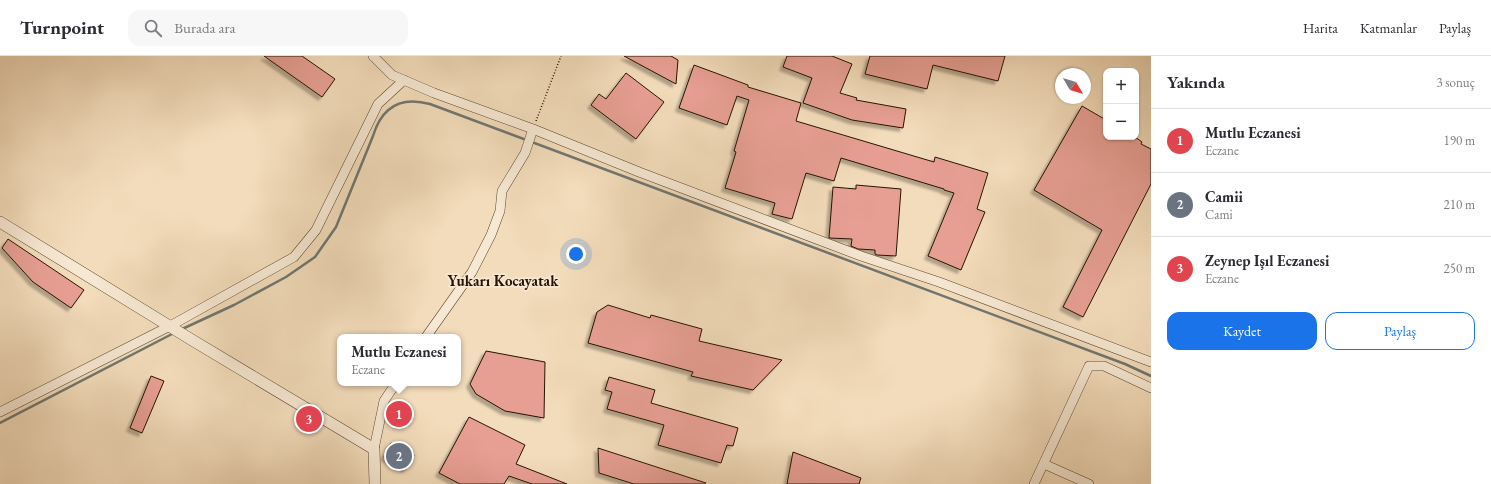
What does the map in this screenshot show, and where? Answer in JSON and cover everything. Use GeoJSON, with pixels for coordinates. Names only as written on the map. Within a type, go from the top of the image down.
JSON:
{"type":"FeatureCollection","features":[{"type":"Feature","properties":{"kind":"street"},"geometry":{"type":"LineString","coordinates":[[373,56],[392,75],[434,93],[861,256],[939,282],[1151,362]]}},
{"type":"Feature","properties":{"kind":"street"},"geometry":{"type":"LineString","coordinates":[[0,412],[170,326],[294,258],[316,230],[378,104],[404,80]]}},
{"type":"Feature","properties":{"kind":"street"},"geometry":{"type":"LineString","coordinates":[[428,334],[472,272],[491,235],[500,211],[502,191],[525,153],[533,131]]}},
{"type":"Feature","properties":{"kind":"street"},"geometry":{"type":"LineString","coordinates":[[0,222],[192,340],[374,449]]}},
{"type":"Feature","properties":{"kind":"street"},"geometry":{"type":"LineString","coordinates":[[1034,484],[1089,366],[1104,366],[1151,388]]}},
{"type":"Feature","properties":{"kind":"street"},"geometry":{"type":"LineString","coordinates":[[375,484],[374,449],[384,401],[394,386]]}},
{"type":"Feature","properties":{"kind":"street"},"geometry":{"type":"LineString","coordinates":[[1044,464],[1089,484]]}},
{"type":"Feature","properties":{"kind":"path"},"geometry":{"type":"LineString","coordinates":[[533,131],[561,56]]}},
{"type":"Feature","properties":{"kind":"building"},"geometry":{"type":"Polygon","coordinates":[[[264,56],[302,56],[335,79],[322,97],[264,56]]]}},
{"type":"Feature","properties":{"kind":"building"},"geometry":{"type":"Polygon","coordinates":[[[624,56],[671,56],[678,60],[676,84],[624,56]]]}},
{"type":"Feature","properties":{"kind":"building"},"geometry":{"type":"Polygon","coordinates":[[[787,56],[832,56],[852,64],[840,93],[857,98],[856,100],[906,109],[903,128],[852,120],[803,103],[812,78],[783,67],[787,56]]]}},
{"type":"Feature","properties":{"kind":"building"},"geometry":{"type":"Polygon","coordinates":[[[870,56],[1005,56],[998,81],[933,65],[927,89],[865,74],[870,56]]]}},
{"type":"Feature","properties":{"kind":"building"},"geometry":{"type":"Polygon","coordinates":[[[694,65],[748,85],[748,87],[801,103],[796,121],[934,162],[935,157],[988,173],[977,209],[985,212],[961,270],[928,256],[954,193],[944,189],[841,158],[834,181],[806,173],[792,219],[772,214],[775,203],[725,188],[749,100],[737,96],[727,125],[679,108],[694,65]]]}},
{"type":"Feature","properties":{"kind":"building"},"geometry":{"type":"Polygon","coordinates":[[[626,73],[664,102],[636,139],[591,105],[599,94],[606,99],[626,73]]]}},
{"type":"Feature","properties":{"kind":"building"},"geometry":{"type":"Polygon","coordinates":[[[1082,106],[1103,118],[1103,140],[1139,140],[1142,142],[1141,144],[1151,149],[1151,184],[1083,317],[1063,307],[1102,230],[1034,190],[1082,106]]]}},
{"type":"Feature","properties":{"kind":"building"},"geometry":{"type":"Polygon","coordinates":[[[856,185],[901,189],[896,256],[877,255],[875,254],[875,250],[858,249],[851,246],[852,239],[829,238],[833,187],[856,189],[856,185]]]}},
{"type":"Feature","properties":{"kind":"building"},"geometry":{"type":"Polygon","coordinates":[[[8,239],[84,290],[71,308],[33,282],[2,248],[8,239]]]}},
{"type":"Feature","properties":{"kind":"building"},"geometry":{"type":"Polygon","coordinates":[[[608,305],[650,318],[651,315],[702,329],[699,341],[782,360],[753,390],[691,376],[693,372],[588,343],[597,312],[608,305]]]}},
{"type":"Feature","properties":{"kind":"building"},"geometry":{"type":"Polygon","coordinates":[[[486,351],[545,362],[544,418],[505,411],[476,394],[470,384],[486,351]]]}},
{"type":"Feature","properties":{"kind":"building"},"geometry":{"type":"Polygon","coordinates":[[[151,376],[164,381],[142,433],[130,428],[151,376]]]}},
{"type":"Feature","properties":{"kind":"building"},"geometry":{"type":"Polygon","coordinates":[[[609,377],[655,390],[651,403],[738,428],[733,446],[727,445],[721,463],[658,445],[664,425],[607,409],[612,392],[605,390],[609,377]]]}},
{"type":"Feature","properties":{"kind":"building"},"geometry":{"type":"Polygon","coordinates":[[[469,417],[525,445],[516,464],[567,484],[532,484],[509,476],[504,484],[460,484],[439,473],[469,417]]]}},
{"type":"Feature","properties":{"kind":"building"},"geometry":{"type":"Polygon","coordinates":[[[391,443],[414,455],[406,469],[384,457],[391,443]]]}},
{"type":"Feature","properties":{"kind":"building"},"geometry":{"type":"Polygon","coordinates":[[[598,448],[706,483],[634,484],[599,473],[598,448]]]}},
{"type":"Feature","properties":{"kind":"building"},"geometry":{"type":"Polygon","coordinates":[[[793,452],[861,478],[859,484],[787,484],[793,452]]]}},
{"type":"Feature","properties":{"kind":"waterway"},"geometry":{"type":"LineString","coordinates":[[180,330],[234,305],[286,277],[315,257],[336,227],[382,117],[394,106],[410,101],[430,104],[1125,364],[1151,376]]}},
{"type":"Feature","properties":{"kind":"waterway"},"geometry":{"type":"LineString","coordinates":[[0,423],[174,333]]}},
{"type":"Feature","properties":{"kind":"place","name":"Mutlu Eczanesi"},"geometry":{"type":"Point","coordinates":[399,414]}},
{"type":"Feature","properties":{"kind":"place","name":"Zeynep Işıl Eczanesi"},"geometry":{"type":"Point","coordinates":[309,419]}},
{"type":"Feature","properties":{"kind":"place","name":"Camii"},"geometry":{"type":"Point","coordinates":[399,456]}},
{"type":"Feature","properties":{"kind":"district","name":"Yukarı Kocayatak"},"geometry":{"type":"Point","coordinates":[503,281]}}]}
